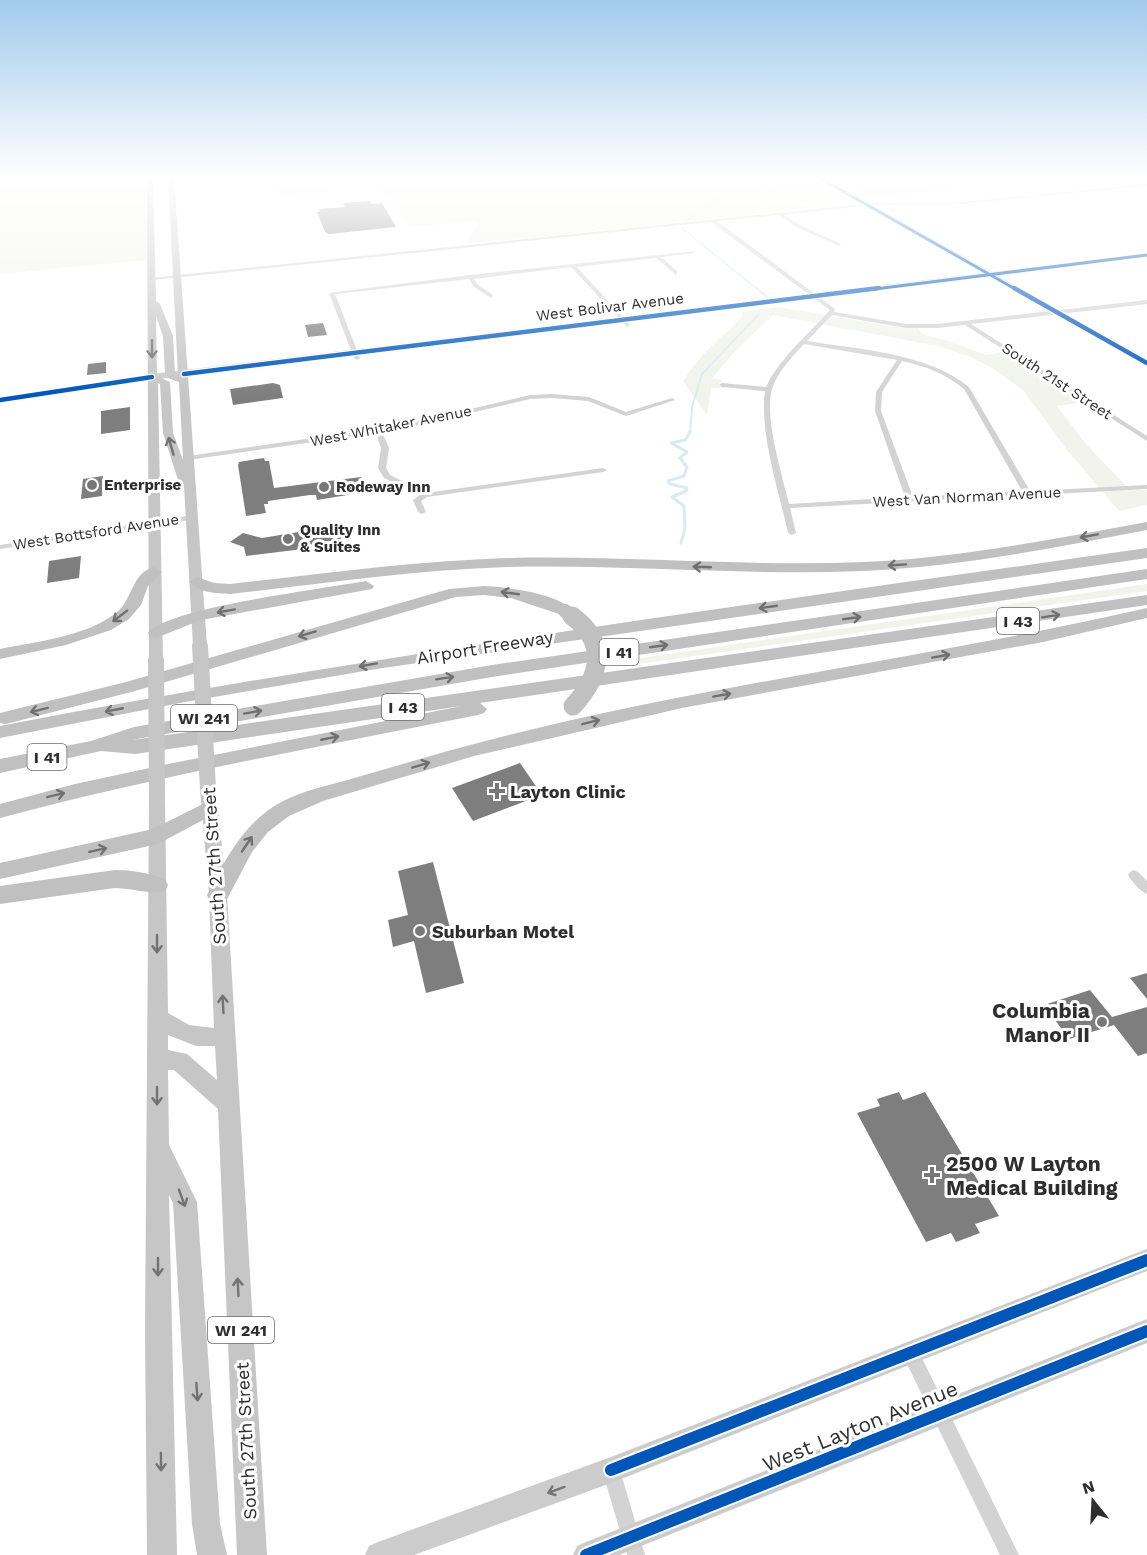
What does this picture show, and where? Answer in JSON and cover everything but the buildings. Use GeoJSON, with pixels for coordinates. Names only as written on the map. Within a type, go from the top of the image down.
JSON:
{"type":"FeatureCollection","features":[{"type":"Feature","properties":{"kind":"highway"},"geometry":{"type":"LineString","coordinates":[[196,582],[212,588],[230,589],[397,571],[511,563],[766,570],[862,567],[912,564],[1016,549],[1147,525]]}},
{"type":"Feature","properties":{"kind":"highway"},"geometry":{"type":"LineString","coordinates":[[972,578],[1020,564],[1147,541]]}},
{"type":"Feature","properties":{"kind":"highway","name":"I 41"},"geometry":{"type":"LineString","coordinates":[[972,578],[1147,553]]}},
{"type":"Feature","properties":{"kind":"highway"},"geometry":{"type":"LineString","coordinates":[[156,633],[173,624],[198,616],[511,563]]}},
{"type":"Feature","properties":{"kind":"highway"},"geometry":{"type":"LineString","coordinates":[[1,654],[79,637],[105,627],[132,605],[140,595],[141,584],[154,572]]}},
{"type":"Feature","properties":{"kind":"highway","name":"I 41"},"geometry":{"type":"LineString","coordinates":[[0,766],[94,747],[134,733],[417,683],[1147,574]]}},
{"type":"Feature","properties":{"kind":"highway","name":"Airport Freeway"},"geometry":{"type":"LineString","coordinates":[[0,732],[185,696],[376,664],[972,578]]}},
{"type":"Feature","properties":{"kind":"highway"},"geometry":{"type":"LineString","coordinates":[[0,719],[148,682],[455,592],[485,590],[516,593],[565,610],[588,630],[597,654],[597,670],[591,687],[573,706],[542,726],[473,750],[316,796],[282,811],[252,837],[218,895]]}},
{"type":"Feature","properties":{"kind":"highway","name":"I 43"},"geometry":{"type":"LineString","coordinates":[[94,747],[135,747],[1034,619],[1147,600]]}},
{"type":"Feature","properties":{"kind":"highway"},"geometry":{"type":"LineString","coordinates":[[473,750],[682,702],[1021,641],[1147,613]]}},
{"type":"Feature","properties":{"kind":"highway"},"geometry":{"type":"LineString","coordinates":[[0,811],[75,791],[248,754],[544,696],[673,677],[713,664]]}},
{"type":"Feature","properties":{"kind":"highway"},"geometry":{"type":"LineString","coordinates":[[0,871],[158,837],[209,799]]}},
{"type":"Feature","properties":{"kind":"highway"},"geometry":{"type":"LineString","coordinates":[[0,896],[115,879],[132,879],[157,885]]}},
{"type":"Feature","properties":{"kind":"main road","name":"WI 241"},"geometry":{"type":"LineString","coordinates":[[152,250],[158,837],[157,1145],[162,1555]]}},
{"type":"Feature","properties":{"kind":"main road","name":"South 27th Street"},"geometry":{"type":"LineString","coordinates":[[175,250],[209,799],[218,895],[252,1555]]}},
{"type":"Feature","properties":{"kind":"main road"},"geometry":{"type":"LineString","coordinates":[[152,295],[168,336],[168,433],[192,500]]}},
{"type":"Feature","properties":{"kind":"main road"},"geometry":{"type":"LineString","coordinates":[[152,381],[184,377]]}},
{"type":"Feature","properties":{"kind":"main road"},"geometry":{"type":"LineString","coordinates":[[157,1017],[183,1034],[208,1038],[225,1036]]}},
{"type":"Feature","properties":{"kind":"main road"},"geometry":{"type":"LineString","coordinates":[[157,1059],[179,1061],[229,1104]]}},
{"type":"Feature","properties":{"kind":"main road"},"geometry":{"type":"LineString","coordinates":[[157,1145],[185,1202],[205,1512],[212,1555]]}},
{"type":"Feature","properties":{"kind":"street"},"geometry":{"type":"LineString","coordinates":[[153,278],[435,250]]}},
{"type":"Feature","properties":{"kind":"street"},"geometry":{"type":"LineString","coordinates":[[752,250],[832,311],[906,326],[967,324],[1147,302]]}},
{"type":"Feature","properties":{"kind":"street"},"geometry":{"type":"LineString","coordinates":[[950,250],[1147,357]]}},
{"type":"Feature","properties":{"kind":"street"},"geometry":{"type":"LineString","coordinates":[[356,356],[332,293],[693,252]]}},
{"type":"Feature","properties":{"kind":"street","name":"West Bolivar Avenue"},"geometry":{"type":"LineString","coordinates":[[997,276],[1147,255]]}},
{"type":"Feature","properties":{"kind":"street"},"geometry":{"type":"LineString","coordinates":[[657,256],[676,273]]}},
{"type":"Feature","properties":{"kind":"street","name":"West Bolivar Avenue"},"geometry":{"type":"LineString","coordinates":[[184,377],[997,276],[1147,260]]}},
{"type":"Feature","properties":{"kind":"street"},"geometry":{"type":"LineString","coordinates":[[573,266],[624,322]]}},
{"type":"Feature","properties":{"kind":"street"},"geometry":{"type":"LineString","coordinates":[[470,277],[476,286],[491,296]]}},
{"type":"Feature","properties":{"kind":"street"},"geometry":{"type":"LineString","coordinates":[[792,533],[767,413],[768,389],[776,375],[832,311]]}},
{"type":"Feature","properties":{"kind":"street"},"geometry":{"type":"LineString","coordinates":[[1060,311],[1147,363]]}},
{"type":"Feature","properties":{"kind":"street","name":"South 21st Street"},"geometry":{"type":"LineString","coordinates":[[967,324],[1147,439]]}},
{"type":"Feature","properties":{"kind":"street"},"geometry":{"type":"LineString","coordinates":[[804,342],[930,366],[959,379],[968,388],[1027,494]]}},
{"type":"Feature","properties":{"kind":"street"},"geometry":{"type":"LineString","coordinates":[[900,359],[879,392],[878,411],[910,500]]}},
{"type":"Feature","properties":{"kind":"street"},"geometry":{"type":"LineString","coordinates":[[0,400],[152,381]]}},
{"type":"Feature","properties":{"kind":"street"},"geometry":{"type":"LineString","coordinates":[[722,385],[768,389]]}},
{"type":"Feature","properties":{"kind":"street","name":"West Whitaker Avenue"},"geometry":{"type":"LineString","coordinates":[[188,458],[424,422],[521,399],[552,396],[589,399],[626,414],[672,400]]}},
{"type":"Feature","properties":{"kind":"street"},"geometry":{"type":"LineString","coordinates":[[378,430],[385,448],[382,468],[387,476],[425,495]]}},
{"type":"Feature","properties":{"kind":"street"},"geometry":{"type":"LineString","coordinates":[[422,512],[417,500],[425,495],[603,470]]}},
{"type":"Feature","properties":{"kind":"street","name":"West Van Norman Avenue"},"geometry":{"type":"LineString","coordinates":[[787,506],[1147,487]]}},
{"type":"Feature","properties":{"kind":"street","name":"West Bottsford Avenue"},"geometry":{"type":"LineString","coordinates":[[0,547],[193,517]]}},
{"type":"Feature","properties":{"kind":"street"},"geometry":{"type":"LineString","coordinates":[[1134,875],[1147,889]]}},
{"type":"Feature","properties":{"kind":"street"},"geometry":{"type":"LineString","coordinates":[[378,1555],[611,1470],[1147,1260]]}},
{"type":"Feature","properties":{"kind":"street","name":"West Layton Avenue"},"geometry":{"type":"LineString","coordinates":[[586,1555],[634,1546],[941,1413],[1147,1330]]}},
{"type":"Feature","properties":{"kind":"street"},"geometry":{"type":"LineString","coordinates":[[910,1352],[1010,1555]]}},
{"type":"Feature","properties":{"kind":"street"},"geometry":{"type":"LineString","coordinates":[[611,1470],[634,1546]]}},
{"type":"Feature","properties":{"kind":"shaded area"},"geometry":{"type":"Polygon","coordinates":[[[0,250],[146,250],[146,260],[0,274],[0,250]]]}},
{"type":"Feature","properties":{"kind":"shaded area"},"geometry":{"type":"Polygon","coordinates":[[[779,307],[895,327],[918,328],[922,334],[986,355],[1005,352],[1083,402],[1057,406],[1086,444],[1130,490],[1147,490],[1147,505],[1119,511],[1067,450],[1024,391],[994,369],[971,357],[938,346],[773,315],[738,348],[712,378],[723,380],[719,386],[724,388],[711,388],[707,415],[683,381],[689,372],[742,317],[742,312],[779,307]]]}},
{"type":"Feature","properties":{"kind":"shaded area"},"geometry":{"type":"Polygon","coordinates":[[[1147,584],[1147,591],[624,666],[621,661],[1147,584]]]}},
{"type":"Feature","properties":{"kind":"waterway"},"geometry":{"type":"LineString","coordinates":[[708,250],[758,290]]}},
{"type":"Feature","properties":{"kind":"waterway"},"geometry":{"type":"LineString","coordinates":[[756,288],[767,297]]}},
{"type":"Feature","properties":{"kind":"waterway"},"geometry":{"type":"LineString","coordinates":[[690,433],[692,407],[702,374],[758,315]]}},
{"type":"Feature","properties":{"kind":"waterway"},"geometry":{"type":"LineString","coordinates":[[681,543],[685,529],[684,506],[672,497],[686,491],[687,488],[670,484],[668,481],[684,476],[687,467],[680,458],[687,452],[671,443],[685,440],[690,432]]}},
{"type":"Feature","properties":{"kind":"cycle path"},"geometry":{"type":"LineString","coordinates":[[946,250],[1147,363]]}},
{"type":"Feature","properties":{"kind":"cycle path"},"geometry":{"type":"LineString","coordinates":[[184,374],[1147,255]]}},
{"type":"Feature","properties":{"kind":"cycle path"},"geometry":{"type":"LineString","coordinates":[[0,400],[152,377]]}},
{"type":"Feature","properties":{"kind":"cycle path"},"geometry":{"type":"LineString","coordinates":[[611,1470],[1147,1260]]}},
{"type":"Feature","properties":{"kind":"cycle path"},"geometry":{"type":"LineString","coordinates":[[586,1555],[1147,1331]]}},
{"type":"Feature","properties":{"kind":"place","name":"Enterprise"},"geometry":{"type":"Point","coordinates":[92,485]}},
{"type":"Feature","properties":{"kind":"place","name":"Rodeway Inn"},"geometry":{"type":"Point","coordinates":[324,487]}},
{"type":"Feature","properties":{"kind":"place","name":"Quality Inn & Suites"},"geometry":{"type":"Point","coordinates":[288,539]}},
{"type":"Feature","properties":{"kind":"place","name":"Layton Clinic"},"geometry":{"type":"Point","coordinates":[497,791]}},
{"type":"Feature","properties":{"kind":"place","name":"Suburban Motel"},"geometry":{"type":"Point","coordinates":[420,931]}},
{"type":"Feature","properties":{"kind":"place","name":"Columbia Manor II"},"geometry":{"type":"Point","coordinates":[1102,1022]}},
{"type":"Feature","properties":{"kind":"place","name":"2500 W Layton Medical Building"},"geometry":{"type":"Point","coordinates":[932,1175]}}]}
